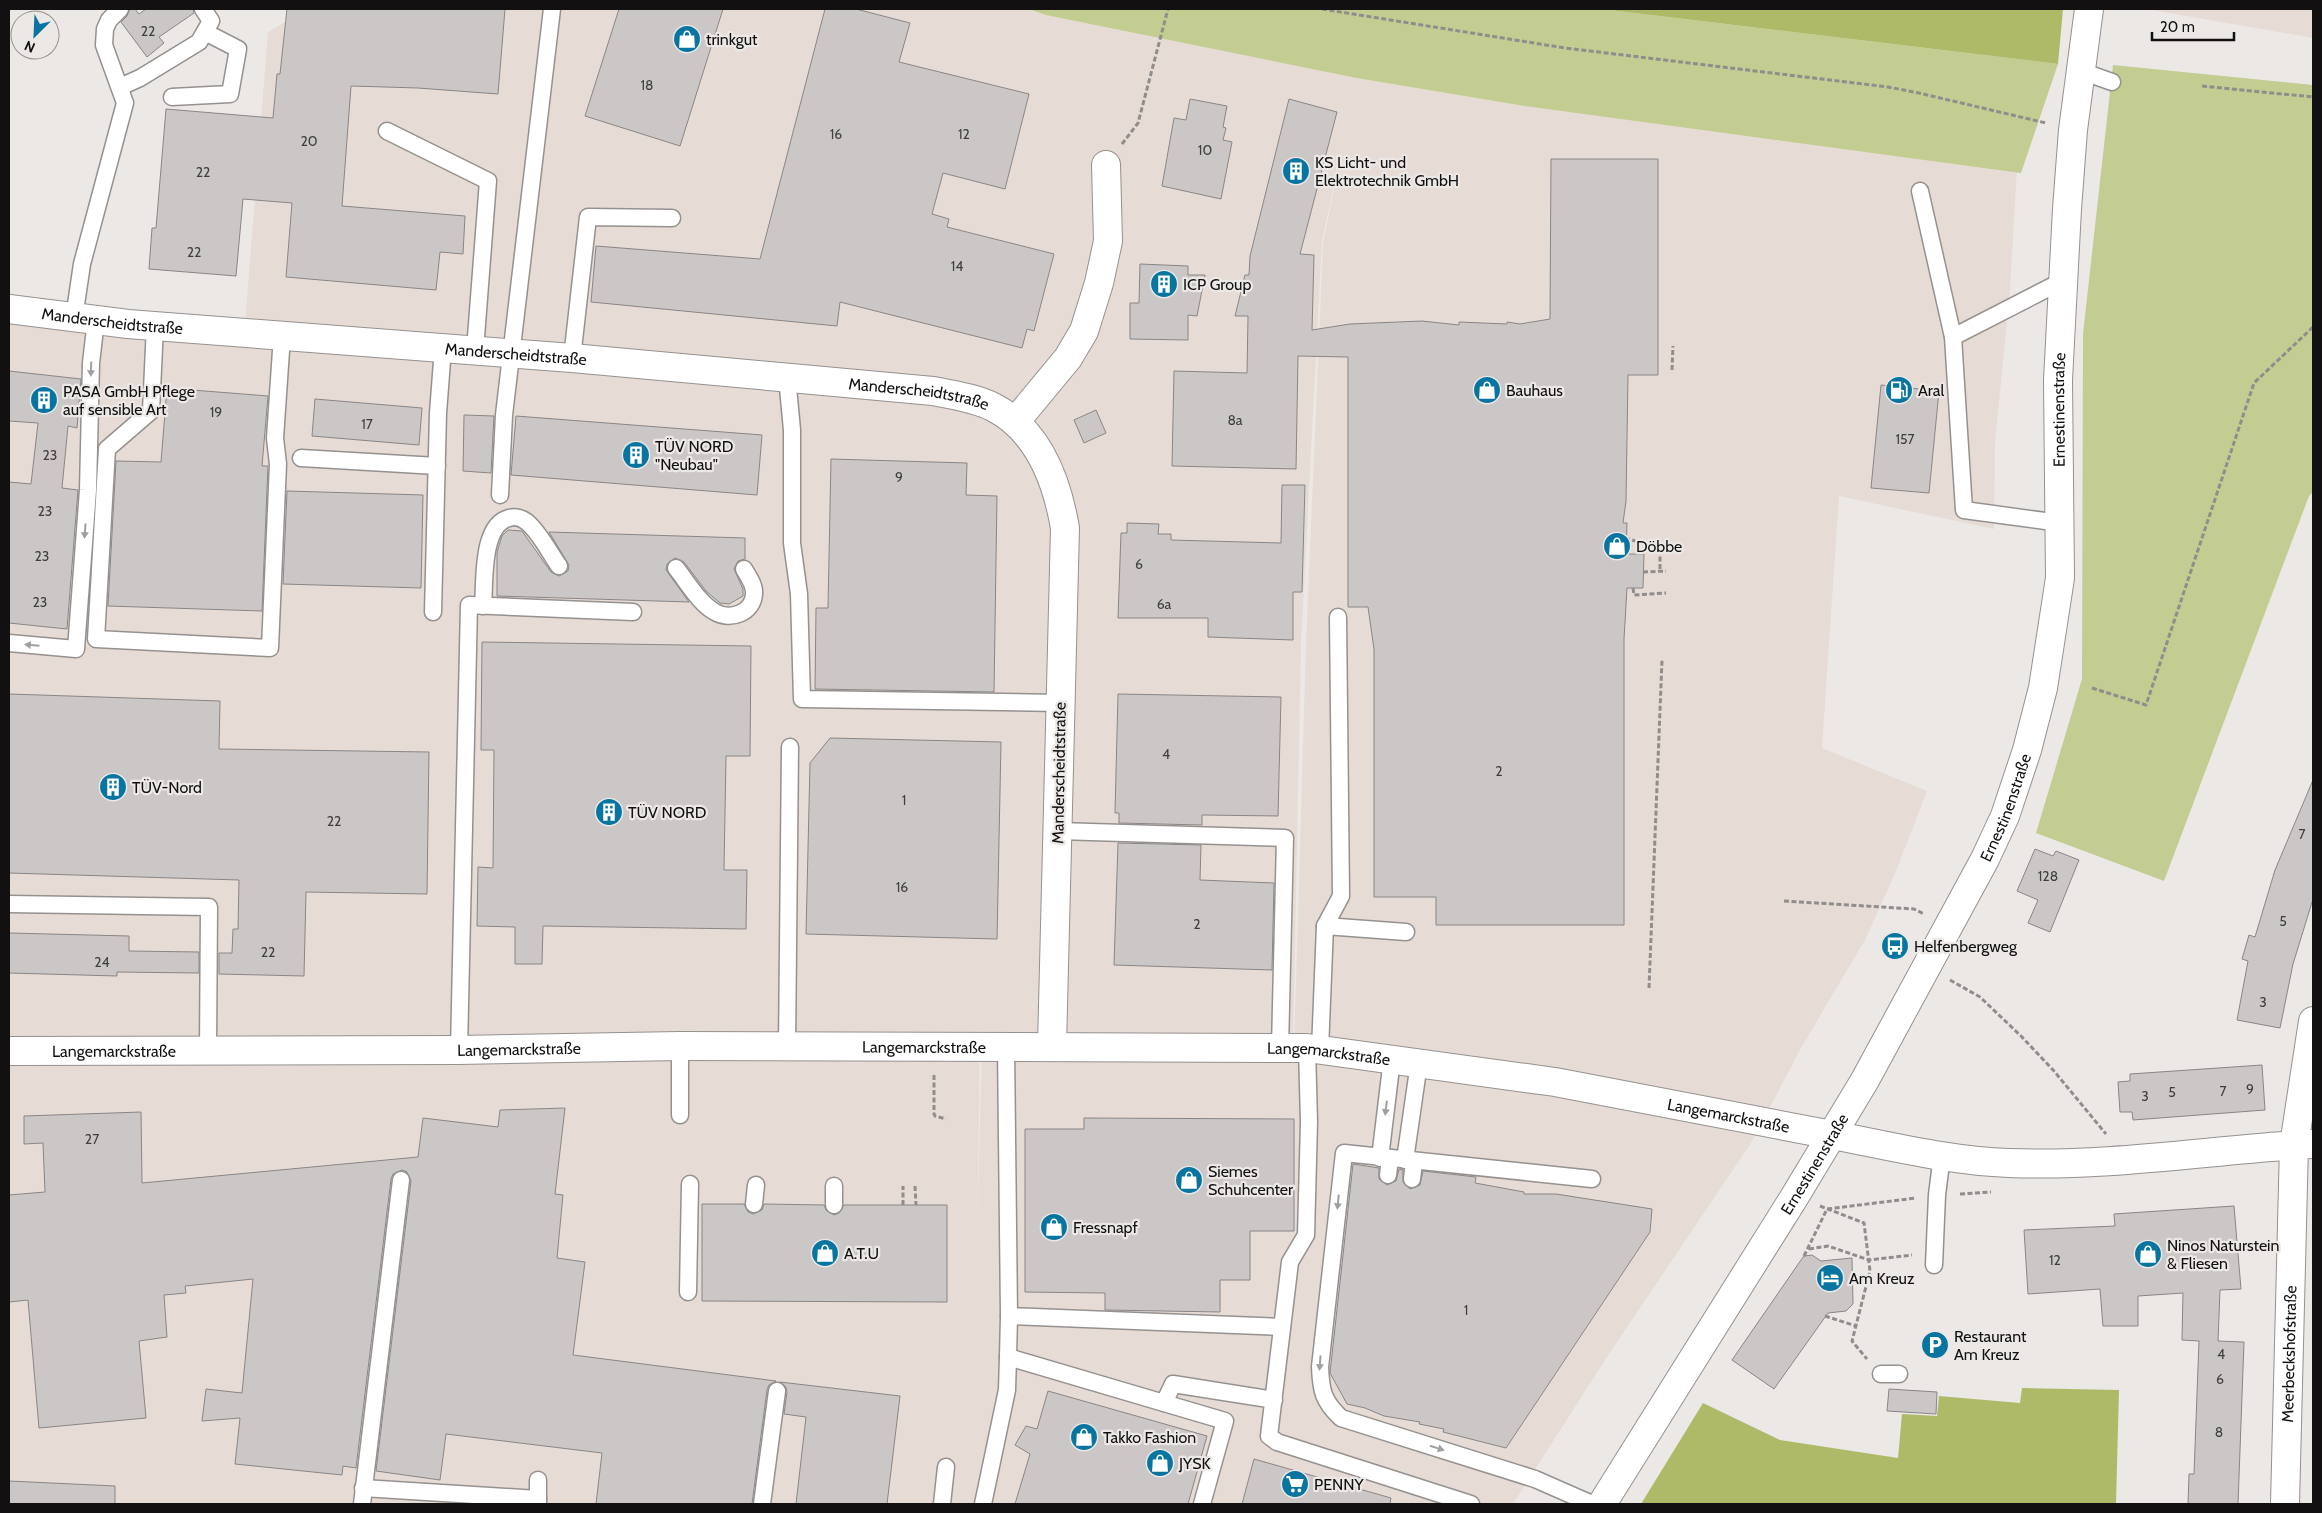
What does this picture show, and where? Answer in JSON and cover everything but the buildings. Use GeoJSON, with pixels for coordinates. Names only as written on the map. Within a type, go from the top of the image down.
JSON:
{"type":"FeatureCollection","features":[{"type":"Feature","properties":{"kind":"street","name":"Ernestinenstraße"},"geometry":{"type":"LineString","coordinates":[[1602,1504],[1832,1135],[1985,859],[2005,816],[2027,750],[2043,688],[2060,578],[2058,380],[2073,130],[2089,9]]}},
{"type":"Feature","properties":{"kind":"street"},"geometry":{"type":"LineString","coordinates":[[1015,422],[1068,358],[1084,331],[1099,283],[1108,241],[1106,165]]}},
{"type":"Feature","properties":{"kind":"street","name":"Manderscheidtstraße"},"geometry":{"type":"LineString","coordinates":[[9,309],[155,326],[572,358],[933,391],[966,397],[992,407],[1015,422],[1035,445],[1050,471],[1060,500],[1065,528],[1052,1046]]}},
{"type":"Feature","properties":{"kind":"street","name":"Meerbeckshofstraße"},"geometry":{"type":"LineString","coordinates":[[2285,1504],[2304,1144],[2313,1021]]}},
{"type":"Feature","properties":{"kind":"street","name":"Langemarckstraße"},"geometry":{"type":"LineString","coordinates":[[9,1051],[208,1049],[459,1050],[680,1046],[1052,1046],[1314,1049],[1555,1082],[1832,1135]]}},
{"type":"Feature","properties":{"kind":"street"},"geometry":{"type":"LineString","coordinates":[[1832,1135],[1942,1155],[2016,1163],[2128,1159],[2304,1144]]}},
{"type":"Feature","properties":{"kind":"lane"},"geometry":{"type":"LineString","coordinates":[[9,643],[76,649],[88,490],[91,363],[85,319],[82,264],[125,103],[106,55],[104,35],[109,20],[120,9]]}},
{"type":"Feature","properties":{"kind":"lane"},"geometry":{"type":"LineString","coordinates":[[120,87],[140,78],[199,42],[212,21],[203,9]]}},
{"type":"Feature","properties":{"kind":"lane"},"geometry":{"type":"LineString","coordinates":[[500,495],[504,415],[552,9]]}},
{"type":"Feature","properties":{"kind":"lane"},"geometry":{"type":"LineString","coordinates":[[172,97],[230,94],[238,49],[205,32]]}},
{"type":"Feature","properties":{"kind":"lane"},"geometry":{"type":"LineString","coordinates":[[2081,71],[2112,82]]}},
{"type":"Feature","properties":{"kind":"lane"},"geometry":{"type":"LineString","coordinates":[[388,131],[488,182],[475,350]]}},
{"type":"Feature","properties":{"kind":"lane"},"geometry":{"type":"LineString","coordinates":[[1920,191],[1953,338],[1964,510],[2060,523]]}},
{"type":"Feature","properties":{"kind":"lane"},"geometry":{"type":"LineString","coordinates":[[572,358],[588,217],[672,218]]}},
{"type":"Feature","properties":{"kind":"lane"},"geometry":{"type":"LineString","coordinates":[[1953,338],[2064,280]]}},
{"type":"Feature","properties":{"kind":"lane"},"geometry":{"type":"LineString","coordinates":[[155,326],[151,411],[106,450],[96,639],[270,648],[278,464],[275,438],[282,336]]}},
{"type":"Feature","properties":{"kind":"lane"},"geometry":{"type":"LineString","coordinates":[[433,612],[437,466],[443,348]]}},
{"type":"Feature","properties":{"kind":"lane"},"geometry":{"type":"LineString","coordinates":[[787,377],[792,430],[792,543],[799,594],[802,699],[1061,703]]}},
{"type":"Feature","properties":{"kind":"lane"},"geometry":{"type":"LineString","coordinates":[[301,458],[437,466]]}},
{"type":"Feature","properties":{"kind":"lane"},"geometry":{"type":"LineString","coordinates":[[483,606],[488,540],[496,524],[510,517],[518,517],[525,520],[536,532],[559,566]]}},
{"type":"Feature","properties":{"kind":"lane"},"geometry":{"type":"LineString","coordinates":[[676,568],[702,602],[716,613],[732,616],[740,614],[753,600],[755,593],[744,569]]}},
{"type":"Feature","properties":{"kind":"lane"},"geometry":{"type":"LineString","coordinates":[[459,1050],[469,605],[633,612]]}},
{"type":"Feature","properties":{"kind":"lane"},"geometry":{"type":"LineString","coordinates":[[1338,617],[1341,896],[1326,926],[1309,1122],[1306,1235],[1290,1262],[1269,1436],[1277,1442],[1471,1504]]}},
{"type":"Feature","properties":{"kind":"lane"},"geometry":{"type":"LineString","coordinates":[[787,1047],[790,747]]}},
{"type":"Feature","properties":{"kind":"lane"},"geometry":{"type":"LineString","coordinates":[[1058,831],[1285,838],[1280,1048]]}},
{"type":"Feature","properties":{"kind":"lane"},"geometry":{"type":"LineString","coordinates":[[9,904],[209,907],[208,1049]]}},
{"type":"Feature","properties":{"kind":"lane"},"geometry":{"type":"LineString","coordinates":[[1326,926],[1406,932]]}},
{"type":"Feature","properties":{"kind":"lane"},"geometry":{"type":"LineString","coordinates":[[680,1046],[680,1115]]}},
{"type":"Feature","properties":{"kind":"lane"},"geometry":{"type":"LineString","coordinates":[[983,1504],[1007,1390],[1009,1316],[1006,1047]]}},
{"type":"Feature","properties":{"kind":"lane"},"geometry":{"type":"LineString","coordinates":[[1392,1060],[1397,1160],[1412,1179]]}},
{"type":"Feature","properties":{"kind":"lane"},"geometry":{"type":"LineString","coordinates":[[1388,1175],[1397,1160],[1419,1063]]}},
{"type":"Feature","properties":{"kind":"lane"},"geometry":{"type":"LineString","coordinates":[[1592,1179],[1344,1153],[1320,1367],[1321,1390],[1329,1406],[1342,1418],[1535,1479],[1592,1504]]}},
{"type":"Feature","properties":{"kind":"lane"},"geometry":{"type":"LineString","coordinates":[[1934,1259],[1937,1195],[1942,1155]]}},
{"type":"Feature","properties":{"kind":"lane"},"geometry":{"type":"LineString","coordinates":[[401,1180],[362,1496],[538,1501],[538,1480]]}},
{"type":"Feature","properties":{"kind":"lane"},"geometry":{"type":"LineString","coordinates":[[688,1292],[690,1184]]}},
{"type":"Feature","properties":{"kind":"lane"},"geometry":{"type":"LineString","coordinates":[[754,1204],[756,1185]]}},
{"type":"Feature","properties":{"kind":"lane"},"geometry":{"type":"LineString","coordinates":[[834,1186],[834,1205]]}},
{"type":"Feature","properties":{"kind":"lane"},"geometry":{"type":"LineString","coordinates":[[1009,1316],[1282,1327]]}},
{"type":"Feature","properties":{"kind":"lane"},"geometry":{"type":"LineString","coordinates":[[1008,1357],[1225,1421],[1202,1504]]}},
{"type":"Feature","properties":{"kind":"lane"},"geometry":{"type":"LineString","coordinates":[[1881,1374],[1899,1374]]}},
{"type":"Feature","properties":{"kind":"lane"},"geometry":{"type":"LineString","coordinates":[[1164,1403],[1173,1384],[1274,1400]]}},
{"type":"Feature","properties":{"kind":"lane"},"geometry":{"type":"LineString","coordinates":[[762,1504],[777,1391]]}},
{"type":"Feature","properties":{"kind":"lane"},"geometry":{"type":"LineString","coordinates":[[942,1504],[946,1467]]}},
{"type":"Feature","properties":{"kind":"path"},"geometry":{"type":"LineString","coordinates":[[1106,165],[1138,123],[1168,9]]}},
{"type":"Feature","properties":{"kind":"path"},"geometry":{"type":"LineString","coordinates":[[1322,9],[1565,48],[1888,87],[1919,92],[2073,130]]}},
{"type":"Feature","properties":{"kind":"path"},"geometry":{"type":"LineString","coordinates":[[2202,86],[2313,97]]}},
{"type":"Feature","properties":{"kind":"path"},"geometry":{"type":"LineString","coordinates":[[2092,688],[2146,705],[2254,383],[2313,326]]}},
{"type":"Feature","properties":{"kind":"path"},"geometry":{"type":"LineString","coordinates":[[1672,370],[1673,346]]}},
{"type":"Feature","properties":{"kind":"path"},"geometry":{"type":"LineString","coordinates":[[1625,538],[1660,548],[1660,572]]}},
{"type":"Feature","properties":{"kind":"path"},"geometry":{"type":"LineString","coordinates":[[1643,572],[1666,571]]}},
{"type":"Feature","properties":{"kind":"path"},"geometry":{"type":"LineString","coordinates":[[1633,588],[1634,595],[1666,593]]}},
{"type":"Feature","properties":{"kind":"path"},"geometry":{"type":"LineString","coordinates":[[1649,988],[1662,660]]}},
{"type":"Feature","properties":{"kind":"path"},"geometry":{"type":"LineString","coordinates":[[1784,901],[1914,908],[1948,927]]}},
{"type":"Feature","properties":{"kind":"path"},"geometry":{"type":"LineString","coordinates":[[1927,966],[1980,997],[2014,1029],[2054,1071],[2128,1159]]}},
{"type":"Feature","properties":{"kind":"path"},"geometry":{"type":"LineString","coordinates":[[934,1047],[934,1114],[946,1119]]}},
{"type":"Feature","properties":{"kind":"path"},"geometry":{"type":"LineString","coordinates":[[903,1205],[904,1186]]}},
{"type":"Feature","properties":{"kind":"path"},"geometry":{"type":"LineString","coordinates":[[915,1186],[916,1205]]}},
{"type":"Feature","properties":{"kind":"path"},"geometry":{"type":"LineString","coordinates":[[1795,1196],[1864,1223],[1870,1271],[1852,1341],[1881,1374]]}},
{"type":"Feature","properties":{"kind":"path"},"geometry":{"type":"LineString","coordinates":[[1804,1256],[1808,1249],[1828,1246],[1869,1260],[1934,1259]]}},
{"type":"Feature","properties":{"kind":"path"},"geometry":{"type":"LineString","coordinates":[[1825,1316],[1856,1326]]}},
{"type":"Feature","properties":{"kind":"shaded area"},"geometry":{"type":"Polygon","coordinates":[[[307,9],[1029,9],[1046,15],[2018,150],[2010,290],[1995,443],[1994,529],[1839,496],[1822,748],[1927,791],[1896,871],[1865,940],[1801,1048],[1751,1143],[1605,1360],[1513,1504],[9,1504],[9,312],[244,337],[268,32],[307,9]],[[1343,147],[1322,240],[1301,644],[1293,1045],[980,1045],[977,1230],[982,1048],[1294,1049],[1306,645],[1323,243],[1343,147]]]}},
{"type":"Feature","properties":{"kind":"shaded area"},"geometry":{"type":"Polygon","coordinates":[[[2147,9],[2313,9],[2313,38],[2147,9]]]}},
{"type":"Feature","properties":{"kind":"green space"},"geometry":{"type":"Polygon","coordinates":[[[1029,9],[1601,9],[2058,64],[2021,173],[1525,106],[1357,78],[1046,15],[1029,9]]]}},
{"type":"Feature","properties":{"kind":"green space"},"geometry":{"type":"Polygon","coordinates":[[[1601,9],[2063,9],[2058,64],[1601,9]]]}},
{"type":"Feature","properties":{"kind":"green space"},"geometry":{"type":"Polygon","coordinates":[[[2113,65],[2313,85],[2313,492],[2309,496],[2164,881],[2036,833],[2082,679],[2083,334],[2113,65]]]}},
{"type":"Feature","properties":{"kind":"green space"},"geometry":{"type":"Polygon","coordinates":[[[2022,1388],[2119,1390],[2116,1504],[1641,1504],[1703,1403],[1780,1440],[1898,1458],[1902,1414],[1937,1416],[1939,1396],[2020,1403],[2022,1388]]]}},
{"type":"Feature","properties":{"kind":"place","name":"trinkgut"},"geometry":{"type":"Point","coordinates":[687,39]}},
{"type":"Feature","properties":{"kind":"place","name":"KS Licht- und Elektrotechnik GmbH"},"geometry":{"type":"Point","coordinates":[1296,171]}},
{"type":"Feature","properties":{"kind":"place","name":"ICP Group"},"geometry":{"type":"Point","coordinates":[1164,284]}},
{"type":"Feature","properties":{"kind":"place","name":"Bauhaus"},"geometry":{"type":"Point","coordinates":[1487,390]}},
{"type":"Feature","properties":{"kind":"place","name":"Aral"},"geometry":{"type":"Point","coordinates":[1899,390]}},
{"type":"Feature","properties":{"kind":"place","name":"PASA GmbH Pflege auf sensible Art"},"geometry":{"type":"Point","coordinates":[44,400]}},
{"type":"Feature","properties":{"kind":"place","name":"TÜV NORD \"Neubau\""},"geometry":{"type":"Point","coordinates":[636,455]}},
{"type":"Feature","properties":{"kind":"place","name":"Döbbe"},"geometry":{"type":"Point","coordinates":[1617,546]}},
{"type":"Feature","properties":{"kind":"place","name":"TÜV-Nord"},"geometry":{"type":"Point","coordinates":[113,787]}},
{"type":"Feature","properties":{"kind":"place","name":"TÜV NORD"},"geometry":{"type":"Point","coordinates":[609,812]}},
{"type":"Feature","properties":{"kind":"place","name":"Helfenbergweg"},"geometry":{"type":"Point","coordinates":[1895,946]}},
{"type":"Feature","properties":{"kind":"place","name":"Siemes Schuhcenter"},"geometry":{"type":"Point","coordinates":[1189,1180]}},
{"type":"Feature","properties":{"kind":"place","name":"Fressnapf"},"geometry":{"type":"Point","coordinates":[1054,1227]}},
{"type":"Feature","properties":{"kind":"place","name":"A.T.U"},"geometry":{"type":"Point","coordinates":[825,1253]}},
{"type":"Feature","properties":{"kind":"place","name":"Ninos Naturstein & Fliesen"},"geometry":{"type":"Point","coordinates":[2148,1254]}},
{"type":"Feature","properties":{"kind":"place","name":"Am Kreuz"},"geometry":{"type":"Point","coordinates":[1830,1278]}},
{"type":"Feature","properties":{"kind":"place","name":"Restaurant Am Kreuz"},"geometry":{"type":"Point","coordinates":[1935,1345]}},
{"type":"Feature","properties":{"kind":"place","name":"Takko Fashion"},"geometry":{"type":"Point","coordinates":[1084,1437]}},
{"type":"Feature","properties":{"kind":"place","name":"JYSK"},"geometry":{"type":"Point","coordinates":[1160,1463]}},
{"type":"Feature","properties":{"kind":"place","name":"PENNY"},"geometry":{"type":"Point","coordinates":[1295,1484]}}]}
